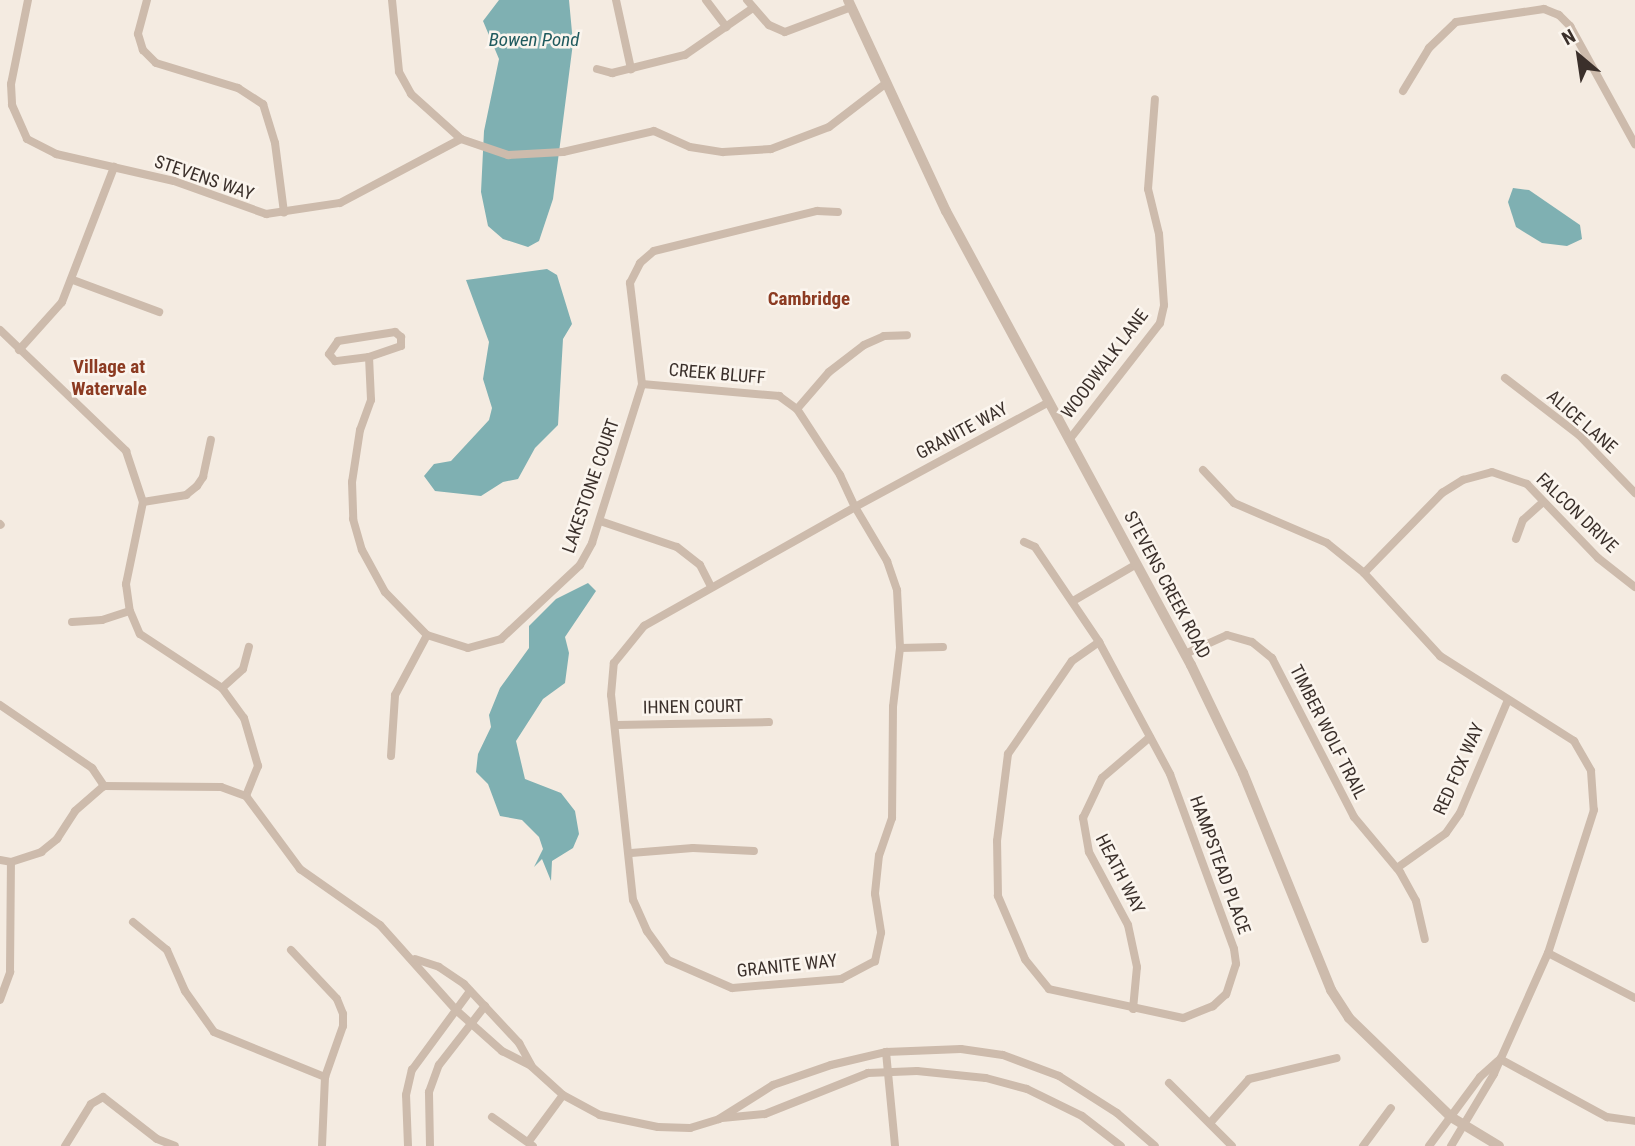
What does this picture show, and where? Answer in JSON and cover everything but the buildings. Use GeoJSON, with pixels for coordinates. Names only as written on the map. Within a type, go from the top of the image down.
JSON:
{"type":"FeatureCollection","features":[{"type":"Feature","properties":{"kind":"street","name":"STEVENS WAY"},"geometry":{"type":"LineString","coordinates":[[28,0],[11,84],[20,130],[34,144],[56,154],[174,181],[251,212],[284,212],[340,203],[461,139]]}},
{"type":"Feature","properties":{"kind":"street"},"geometry":{"type":"LineString","coordinates":[[147,0],[138,34],[143,50],[156,63],[238,88],[263,104],[275,143],[284,212]]}},
{"type":"Feature","properties":{"kind":"street"},"geometry":{"type":"LineString","coordinates":[[392,0],[403,83],[461,139],[524,156],[654,131],[690,146],[723,152],[771,149],[829,127],[885,84]]}},
{"type":"Feature","properties":{"kind":"street"},"geometry":{"type":"LineString","coordinates":[[616,0],[631,69]]}},
{"type":"Feature","properties":{"kind":"street"},"geometry":{"type":"LineString","coordinates":[[706,0],[726,27]]}},
{"type":"Feature","properties":{"kind":"street"},"geometry":{"type":"LineString","coordinates":[[597,69],[612,73],[685,55],[726,27],[750,4],[769,25],[785,32],[849,4]]}},
{"type":"Feature","properties":{"kind":"street","name":"STEVENS CREEK ROAD"},"geometry":{"type":"LineString","coordinates":[[849,4],[885,84],[1047,403],[1185,654],[1242,773],[1331,990],[1349,1018],[1451,1117],[1465,1128],[1499,1146]]}},
{"type":"Feature","properties":{"kind":"street"},"geometry":{"type":"LineString","coordinates":[[1403,91],[1429,48],[1456,22],[1544,9],[1559,15],[1570,26],[1626,135],[1635,144]]}},
{"type":"Feature","properties":{"kind":"street","name":"WOODWALK LANE"},"geometry":{"type":"LineString","coordinates":[[1069,440],[1160,323],[1164,305],[1159,234],[1148,189],[1156,99]]}},
{"type":"Feature","properties":{"kind":"street"},"geometry":{"type":"LineString","coordinates":[[19,350],[62,302],[73,280],[114,167]]}},
{"type":"Feature","properties":{"kind":"street","name":"LAKESTONE COURT"},"geometry":{"type":"LineString","coordinates":[[369,357],[371,400],[355,454],[353,519],[362,550],[385,592],[413,625],[427,635],[468,648],[501,639],[580,565],[600,521],[642,384],[630,283],[640,264],[654,251],[817,211],[838,212]]}},
{"type":"Feature","properties":{"kind":"street"},"geometry":{"type":"LineString","coordinates":[[73,280],[159,312]]}},
{"type":"Feature","properties":{"kind":"street"},"geometry":{"type":"LineString","coordinates":[[0,330],[126,451],[143,502],[126,584],[131,611],[140,634],[152,645],[222,688],[253,736],[258,766],[246,796]]}},
{"type":"Feature","properties":{"kind":"street"},"geometry":{"type":"LineString","coordinates":[[395,332],[401,337],[401,346],[369,357],[335,361],[330,354],[338,341],[395,332]]}},
{"type":"Feature","properties":{"kind":"street"},"geometry":{"type":"LineString","coordinates":[[855,507],[797,409],[829,372],[864,345],[884,337],[907,335]]}},
{"type":"Feature","properties":{"kind":"street","name":"ALICE LANE"},"geometry":{"type":"LineString","coordinates":[[1505,379],[1579,435],[1635,493]]}},
{"type":"Feature","properties":{"kind":"street","name":"CREEK BLUFF"},"geometry":{"type":"LineString","coordinates":[[642,384],[779,396],[797,409]]}},
{"type":"Feature","properties":{"kind":"street","name":"GRANITE WAY"},"geometry":{"type":"LineString","coordinates":[[855,507],[887,561],[897,590],[900,648],[893,707],[892,818],[879,855],[875,894],[881,933],[875,961],[841,979],[732,988],[696,975],[668,960],[647,931],[633,900],[631,853],[617,725],[611,695],[614,663],[626,642],[644,626],[855,507],[1047,403]]}},
{"type":"Feature","properties":{"kind":"street"},"geometry":{"type":"LineString","coordinates":[[143,502],[186,495],[197,485],[204,477],[211,440]]}},
{"type":"Feature","properties":{"kind":"street"},"geometry":{"type":"LineString","coordinates":[[1203,470],[1234,503],[1327,543],[1364,573],[1440,656],[1574,741],[1593,780],[1594,810],[1548,953],[1482,1096],[1465,1128],[1451,1146]]}},
{"type":"Feature","properties":{"kind":"street","name":"FALCON DRIVE"},"geometry":{"type":"LineString","coordinates":[[1364,573],[1415,517],[1474,475],[1508,474],[1527,485],[1598,558],[1635,587]]}},
{"type":"Feature","properties":{"kind":"street"},"geometry":{"type":"LineString","coordinates":[[1516,539],[1523,520],[1543,502]]}},
{"type":"Feature","properties":{"kind":"street"},"geometry":{"type":"LineString","coordinates":[[600,521],[677,547],[700,565],[711,587]]}},
{"type":"Feature","properties":{"kind":"street","name":"HAMPSTEAD PLACE"},"geometry":{"type":"LineString","coordinates":[[1024,542],[1035,547],[1099,642],[1150,737],[1206,867],[1236,964],[1226,993],[1197,1014],[1184,1018],[1049,989],[1035,975],[1004,916],[996,877],[1002,775],[1008,754],[1072,662],[1099,642]]}},
{"type":"Feature","properties":{"kind":"street"},"geometry":{"type":"LineString","coordinates":[[1073,601],[1135,565]]}},
{"type":"Feature","properties":{"kind":"street"},"geometry":{"type":"LineString","coordinates":[[72,622],[102,621],[131,611]]}},
{"type":"Feature","properties":{"kind":"street"},"geometry":{"type":"LineString","coordinates":[[391,756],[396,695],[427,635]]}},
{"type":"Feature","properties":{"kind":"street","name":"TIMBER WOLF TRAIL"},"geometry":{"type":"LineString","coordinates":[[1185,654],[1227,635],[1252,642],[1272,658],[1354,817],[1397,869],[1416,901],[1425,939]]}},
{"type":"Feature","properties":{"kind":"street"},"geometry":{"type":"LineString","coordinates":[[222,688],[243,668],[249,647]]}},
{"type":"Feature","properties":{"kind":"street"},"geometry":{"type":"LineString","coordinates":[[900,648],[943,647]]}},
{"type":"Feature","properties":{"kind":"street","name":"RED FOX WAY"},"geometry":{"type":"LineString","coordinates":[[1397,869],[1446,833],[1460,813],[1508,700]]}},
{"type":"Feature","properties":{"kind":"street"},"geometry":{"type":"LineString","coordinates":[[0,705],[92,768],[104,786]]}},
{"type":"Feature","properties":{"kind":"street","name":"IHNEN COURT"},"geometry":{"type":"LineString","coordinates":[[617,725],[769,723]]}},
{"type":"Feature","properties":{"kind":"street","name":"HEATH WAY"},"geometry":{"type":"LineString","coordinates":[[1133,1009],[1137,967],[1128,925],[1089,852],[1083,818],[1102,778],[1150,737]]}},
{"type":"Feature","properties":{"kind":"street"},"geometry":{"type":"LineString","coordinates":[[0,860],[12,862],[41,852],[57,839],[75,811],[104,786],[192,783],[246,796],[300,869],[380,925],[415,959],[456,1010],[502,1051],[531,1066],[563,1096],[625,1123],[690,1128],[719,1119],[765,1114],[846,1080],[888,1072],[957,1074],[1027,1089],[1082,1116],[1121,1146]]}},
{"type":"Feature","properties":{"kind":"street"},"geometry":{"type":"LineString","coordinates":[[631,853],[693,848],[754,851]]}},
{"type":"Feature","properties":{"kind":"street"},"geometry":{"type":"LineString","coordinates":[[0,1000],[9,972],[12,862]]}},
{"type":"Feature","properties":{"kind":"street"},"geometry":{"type":"LineString","coordinates":[[133,922],[167,950],[185,991],[214,1032],[325,1077]]}},
{"type":"Feature","properties":{"kind":"street"},"geometry":{"type":"LineString","coordinates":[[291,950],[337,999],[342,1014],[343,1026],[325,1077],[322,1146]]}},
{"type":"Feature","properties":{"kind":"street"},"geometry":{"type":"LineString","coordinates":[[1548,953],[1635,998]]}},
{"type":"Feature","properties":{"kind":"street"},"geometry":{"type":"LineString","coordinates":[[415,959],[439,967],[470,991],[519,1043],[531,1066]]}},
{"type":"Feature","properties":{"kind":"street"},"geometry":{"type":"LineString","coordinates":[[408,1146],[406,1095],[412,1070],[470,991]]}},
{"type":"Feature","properties":{"kind":"street"},"geometry":{"type":"LineString","coordinates":[[430,1146],[429,1092],[446,1052],[485,1006]]}},
{"type":"Feature","properties":{"kind":"street"},"geometry":{"type":"LineString","coordinates":[[719,1119],[773,1085],[886,1052],[961,1049],[1003,1055],[1059,1076],[1117,1113],[1155,1146]]}},
{"type":"Feature","properties":{"kind":"street"},"geometry":{"type":"LineString","coordinates":[[886,1052],[895,1146]]}},
{"type":"Feature","properties":{"kind":"street"},"geometry":{"type":"LineString","coordinates":[[1210,1123],[1249,1079],[1337,1058]]}},
{"type":"Feature","properties":{"kind":"street"},"geometry":{"type":"LineString","coordinates":[[1429,1146],[1472,1089],[1500,1059]]}},
{"type":"Feature","properties":{"kind":"street"},"geometry":{"type":"LineString","coordinates":[[1500,1059],[1607,1117],[1635,1121]]}},
{"type":"Feature","properties":{"kind":"street"},"geometry":{"type":"LineString","coordinates":[[1169,1083],[1232,1146]]}},
{"type":"Feature","properties":{"kind":"street"},"geometry":{"type":"LineString","coordinates":[[1472,1089],[1482,1096]]}},
{"type":"Feature","properties":{"kind":"street"},"geometry":{"type":"LineString","coordinates":[[492,1117],[531,1143],[563,1096]]}},
{"type":"Feature","properties":{"kind":"street"},"geometry":{"type":"LineString","coordinates":[[65,1146],[91,1104],[103,1097],[156,1139],[175,1146]]}},
{"type":"Feature","properties":{"kind":"street"},"geometry":{"type":"LineString","coordinates":[[1363,1146],[1391,1108]]}},
{"type":"Feature","properties":{"kind":"water","name":"Bowen Pond"},"geometry":{"type":"Polygon","coordinates":[[[499,0],[569,0],[573,43],[553,199],[539,241],[528,247],[503,239],[488,226],[481,192],[484,131],[499,59],[483,21],[499,0]]]}},
{"type":"Feature","properties":{"kind":"water"},"geometry":{"type":"Polygon","coordinates":[[[1513,188],[1529,190],[1580,225],[1582,239],[1567,246],[1542,243],[1516,227],[1508,202],[1513,188]]]}},
{"type":"Feature","properties":{"kind":"water"},"geometry":{"type":"Polygon","coordinates":[[[547,269],[557,275],[572,324],[563,339],[558,425],[535,448],[518,479],[503,482],[481,496],[435,491],[424,476],[434,464],[451,461],[489,420],[492,408],[483,379],[489,342],[466,280],[547,269]]]}},
{"type":"Feature","properties":{"kind":"water"},"geometry":{"type":"Polygon","coordinates":[[[588,583],[596,591],[565,637],[569,653],[565,683],[543,699],[516,741],[525,779],[561,793],[575,811],[579,834],[573,848],[552,861],[551,881],[542,859],[534,867],[543,849],[539,837],[522,820],[500,816],[488,784],[476,772],[478,754],[491,727],[489,715],[500,688],[529,648],[529,626],[556,599],[588,583]]]}},
{"type":"Feature","properties":{"kind":"district","name":"Cambridge"},"geometry":{"type":"Point","coordinates":[809,299]}},
{"type":"Feature","properties":{"kind":"district","name":"Village at Watervale"},"geometry":{"type":"Point","coordinates":[109,378]}}]}
